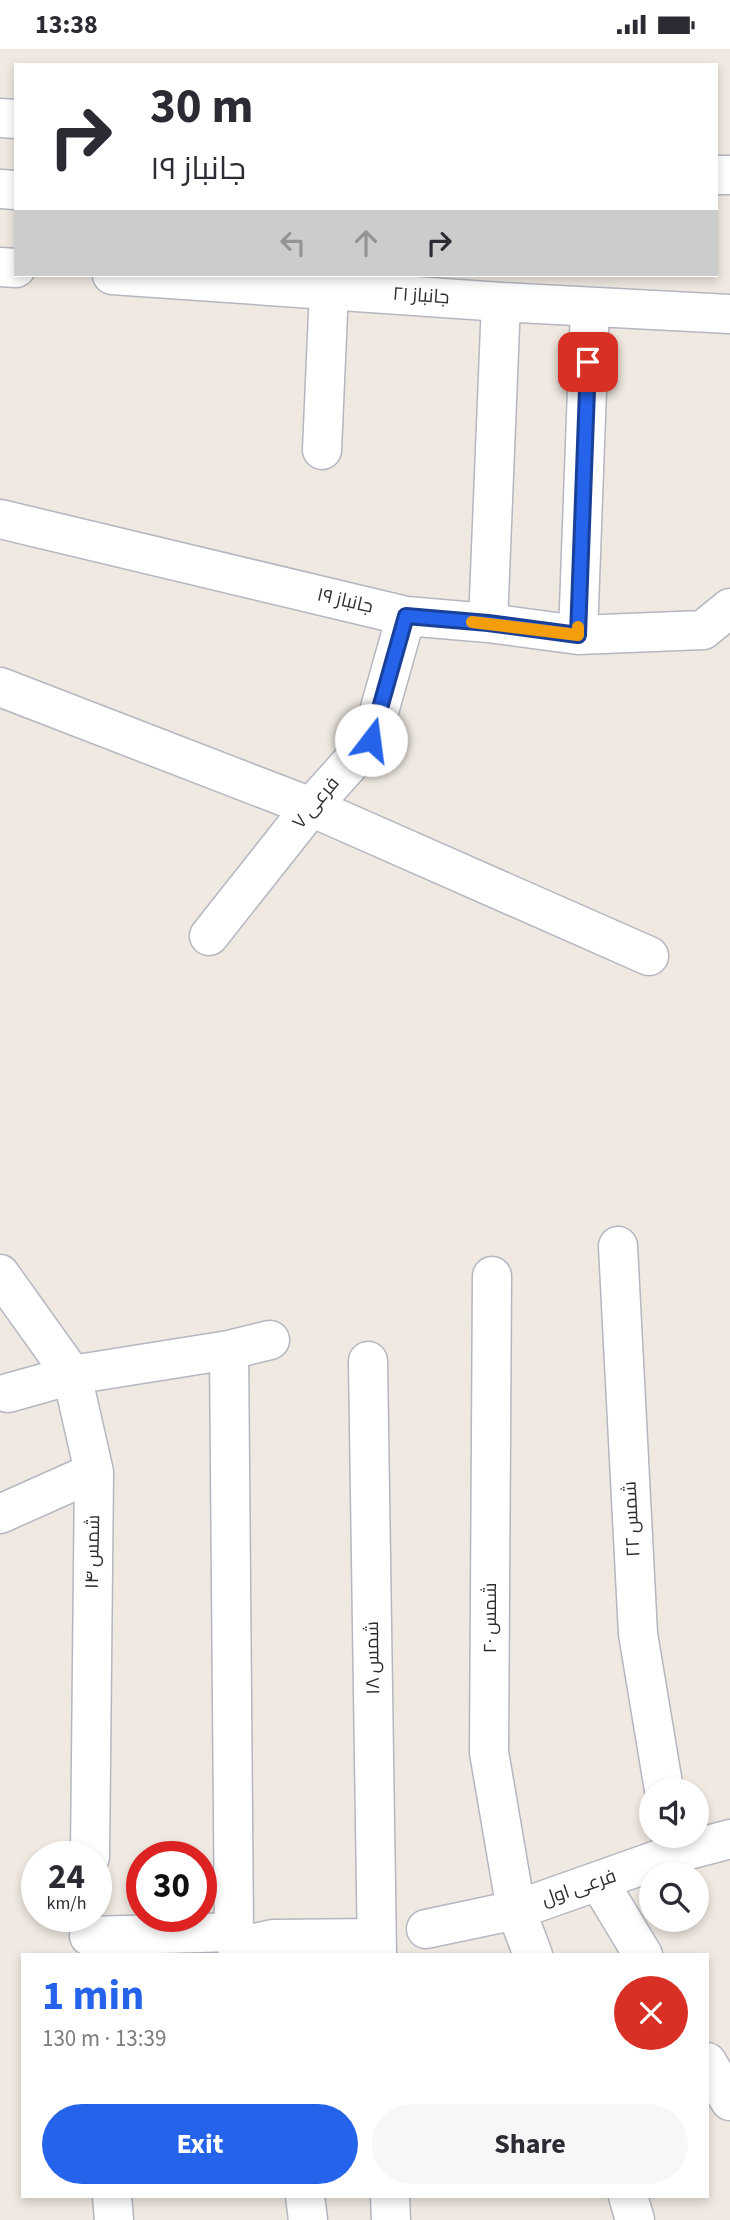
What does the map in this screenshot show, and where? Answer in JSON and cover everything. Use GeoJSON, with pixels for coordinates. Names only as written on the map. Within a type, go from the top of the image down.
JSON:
{"type":"FeatureCollection","features":[{"type":"Feature","properties":{"kind":"street","name":"جانباز ۲۱"},"geometry":{"type":"LineString","coordinates":[[140,277],[501,302],[730,314]]}},
{"type":"Feature","properties":{"kind":"street"},"geometry":{"type":"LineString","coordinates":[[322,450],[329,290]]}},
{"type":"Feature","properties":{"kind":"street"},"geometry":{"type":"LineString","coordinates":[[488,623],[501,302]]}},
{"type":"Feature","properties":{"kind":"street"},"geometry":{"type":"LineString","coordinates":[[578,635],[590,307]]}},
{"type":"Feature","properties":{"kind":"street","name":"جانباز ۱۹"},"geometry":{"type":"LineString","coordinates":[[0,519],[406,616],[578,635],[703,630],[730,608]]}},
{"type":"Feature","properties":{"kind":"street","name":"فرعی ۷"},"geometry":{"type":"LineString","coordinates":[[209,936],[311,807],[371,740],[406,616]]}},
{"type":"Feature","properties":{"kind":"street"},"geometry":{"type":"LineString","coordinates":[[0,687],[311,807],[649,956]]}},
{"type":"Feature","properties":{"kind":"street","name":"شمس ۲۲"},"geometry":{"type":"LineString","coordinates":[[618,1246],[638,1634],[662,1778]]}},
{"type":"Feature","properties":{"kind":"street","name":"شمس ۱۴"},"geometry":{"type":"LineString","coordinates":[[0,1274],[72,1375],[94,1472],[90,1841]]}},
{"type":"Feature","properties":{"kind":"street","name":"شمس ۲۰"},"geometry":{"type":"LineString","coordinates":[[492,1276],[489,1752],[516,1910],[532,1953]]}},
{"type":"Feature","properties":{"kind":"street"},"geometry":{"type":"LineString","coordinates":[[8,1393],[72,1375],[229,1350],[270,1340]]}},
{"type":"Feature","properties":{"kind":"street"},"geometry":{"type":"LineString","coordinates":[[229,1350],[255,1943]]}},
{"type":"Feature","properties":{"kind":"street","name":"شمس ۱۸"},"geometry":{"type":"LineString","coordinates":[[368,1361],[377,1947]]}},
{"type":"Feature","properties":{"kind":"street"},"geometry":{"type":"LineString","coordinates":[[0,1514],[94,1472]]}},
{"type":"Feature","properties":{"kind":"street","name":"فرعی اول"},"geometry":{"type":"LineString","coordinates":[[709,1841],[730,1839]]}},
{"type":"Feature","properties":{"kind":"street","name":"فرعی اول"},"geometry":{"type":"LineString","coordinates":[[426,1929],[516,1910],[599,1882],[667,1848]]}},
{"type":"Feature","properties":{"kind":"street"},"geometry":{"type":"LineString","coordinates":[[599,1882],[642,1953]]}},
{"type":"Feature","properties":{"kind":"street"},"geometry":{"type":"LineString","coordinates":[[90,1936],[377,1947]]}},
{"type":"Feature","properties":{"kind":"street"},"geometry":{"type":"LineString","coordinates":[[709,2065],[730,2101]]}},
{"type":"Feature","properties":{"kind":"street"},"geometry":{"type":"LineString","coordinates":[[112,2198],[114,2220]]}},
{"type":"Feature","properties":{"kind":"street"},"geometry":{"type":"LineString","coordinates":[[305,2198],[308,2220]]}},
{"type":"Feature","properties":{"kind":"street"},"geometry":{"type":"LineString","coordinates":[[390,2198],[391,2220]]}},
{"type":"Feature","properties":{"kind":"street"},"geometry":{"type":"LineString","coordinates":[[629,2198],[635,2220]]}},
{"type":"Feature","properties":{"kind":"slow traffic"},"geometry":{"type":"LineString","coordinates":[[472,622],[578,635],[578,627]]}},
{"type":"Feature","properties":{"kind":"route"},"geometry":{"type":"LineString","coordinates":[[371,740],[406,616],[578,635],[588,362]]}}]}
